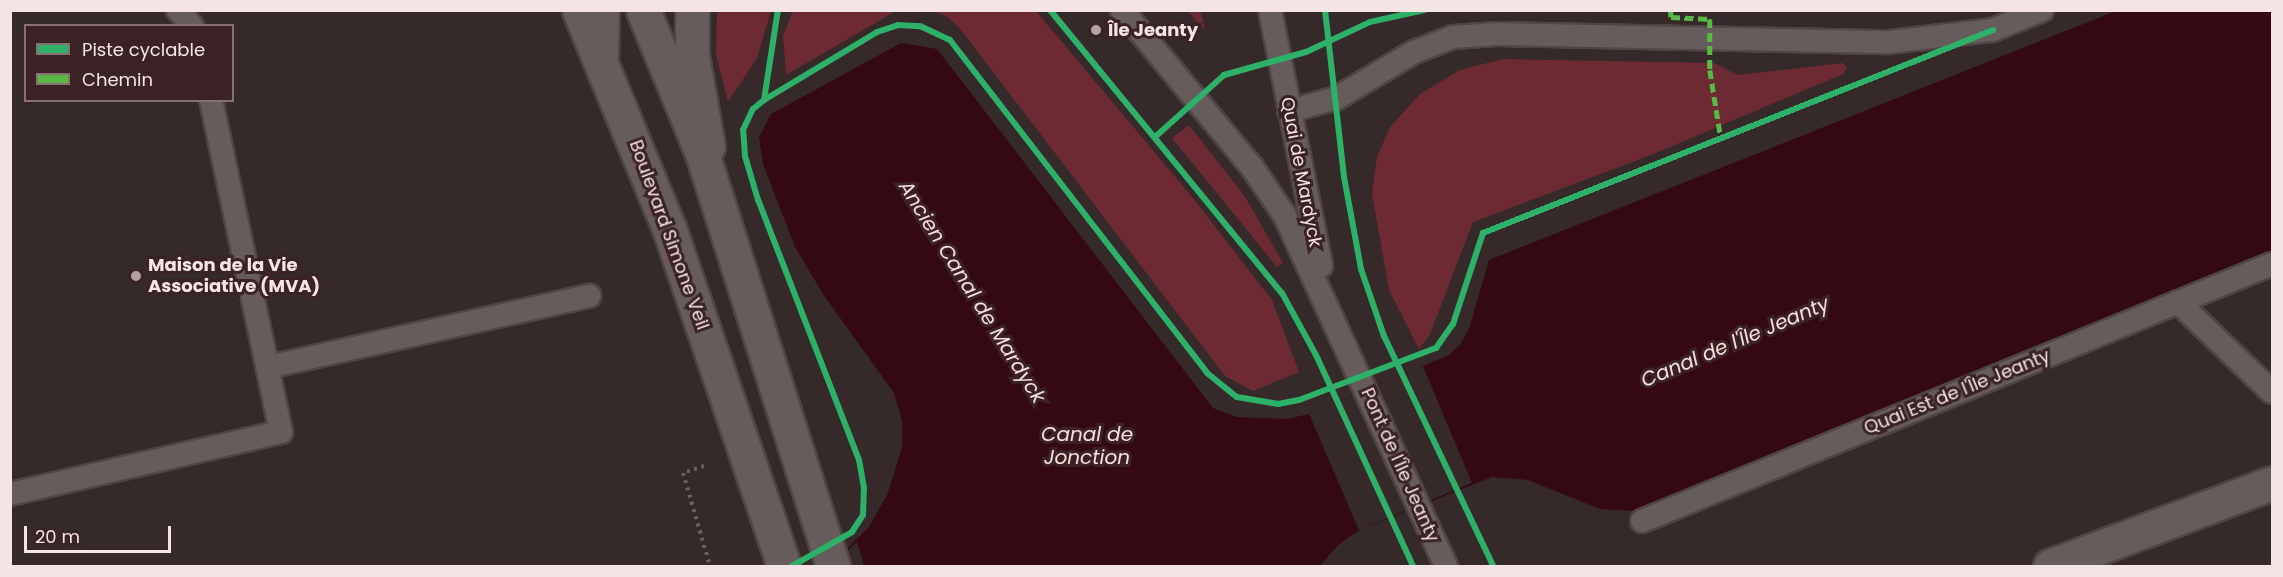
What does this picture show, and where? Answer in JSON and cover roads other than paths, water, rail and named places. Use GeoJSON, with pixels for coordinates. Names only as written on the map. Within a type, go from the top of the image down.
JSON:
{"type":"FeatureCollection","features":[{"type":"Feature","properties":{"kind":"main road","name":"Boulevard Simone Veil"},"geometry":{"type":"LineString","coordinates":[[579,10],[601,58],[669,228],[784,567]]}},
{"type":"Feature","properties":{"kind":"main road"},"geometry":{"type":"LineString","coordinates":[[601,58],[602,10]]}},
{"type":"Feature","properties":{"kind":"main road"},"geometry":{"type":"LineString","coordinates":[[643,10],[678,91],[718,205],[833,567]]}},
{"type":"Feature","properties":{"kind":"main road"},"geometry":{"type":"LineString","coordinates":[[692,10],[694,75],[718,205]]}},
{"type":"Feature","properties":{"kind":"main road"},"geometry":{"type":"LineString","coordinates":[[2050,567],[2272,483]]}},
{"type":"Feature","properties":{"kind":"lane"},"geometry":{"type":"LineString","coordinates":[[178,10],[190,24]]}},
{"type":"Feature","properties":{"kind":"lane"},"geometry":{"type":"LineString","coordinates":[[1122,10],[1264,182],[1296,236],[1340,331]]}},
{"type":"Feature","properties":{"kind":"lane","name":"Quai de Mardyck"},"geometry":{"type":"LineString","coordinates":[[1270,10],[1318,256],[1340,331]]}},
{"type":"Feature","properties":{"kind":"lane"},"geometry":{"type":"LineString","coordinates":[[1289,111],[1338,98],[1414,52],[1453,37],[1497,34],[1889,42],[1993,30],[2042,10]]}},
{"type":"Feature","properties":{"kind":"lane"},"geometry":{"type":"LineString","coordinates":[[10,494],[281,432],[211,102]]}},
{"type":"Feature","properties":{"kind":"lane","name":"Quai Est de l'Île Jeanty"},"geometry":{"type":"LineString","coordinates":[[1642,521],[2272,264]]}},
{"type":"Feature","properties":{"kind":"lane"},"geometry":{"type":"LineString","coordinates":[[268,367],[589,296]]}},
{"type":"Feature","properties":{"kind":"lane"},"geometry":{"type":"LineString","coordinates":[[2178,302],[2272,392]]}},
{"type":"Feature","properties":{"kind":"lane","name":"Pont de l'Île Jeanty"},"geometry":{"type":"LineString","coordinates":[[1340,331],[1446,567]]}},
{"type":"Feature","properties":{"kind":"water"},"geometry":{"type":"Polygon","coordinates":[[[2116,11],[2272,11],[2272,251],[1633,511],[1600,509],[1528,480],[1492,477],[1359,530],[1337,546],[1320,566],[830,566],[869,527],[887,495],[902,448],[902,421],[894,393],[823,294],[795,247],[763,164],[759,137],[771,114],[901,43],[937,49],[1213,408],[1237,417],[1287,419],[1309,414],[1449,355],[1460,345],[1469,329],[1489,260],[2116,11]]]}},
{"type":"Feature","properties":{"kind":"place","name":"Île Jeanty"},"geometry":{"type":"Point","coordinates":[1096,30]}},
{"type":"Feature","properties":{"kind":"place","name":"Maison de la Vie Associative (MVA)"},"geometry":{"type":"Point","coordinates":[136,276]}},
{"type":"Feature","properties":{"kind":"water label","name":"Ancien Canal de Mardyck"},"geometry":{"type":"Point","coordinates":[972,292]}},
{"type":"Feature","properties":{"kind":"water label","name":"Canal de l'Île Jeanty"},"geometry":{"type":"Point","coordinates":[1735,342]}},
{"type":"Feature","properties":{"kind":"water label","name":"Canal de Jonction"},"geometry":{"type":"Point","coordinates":[1087,446]}}]}
